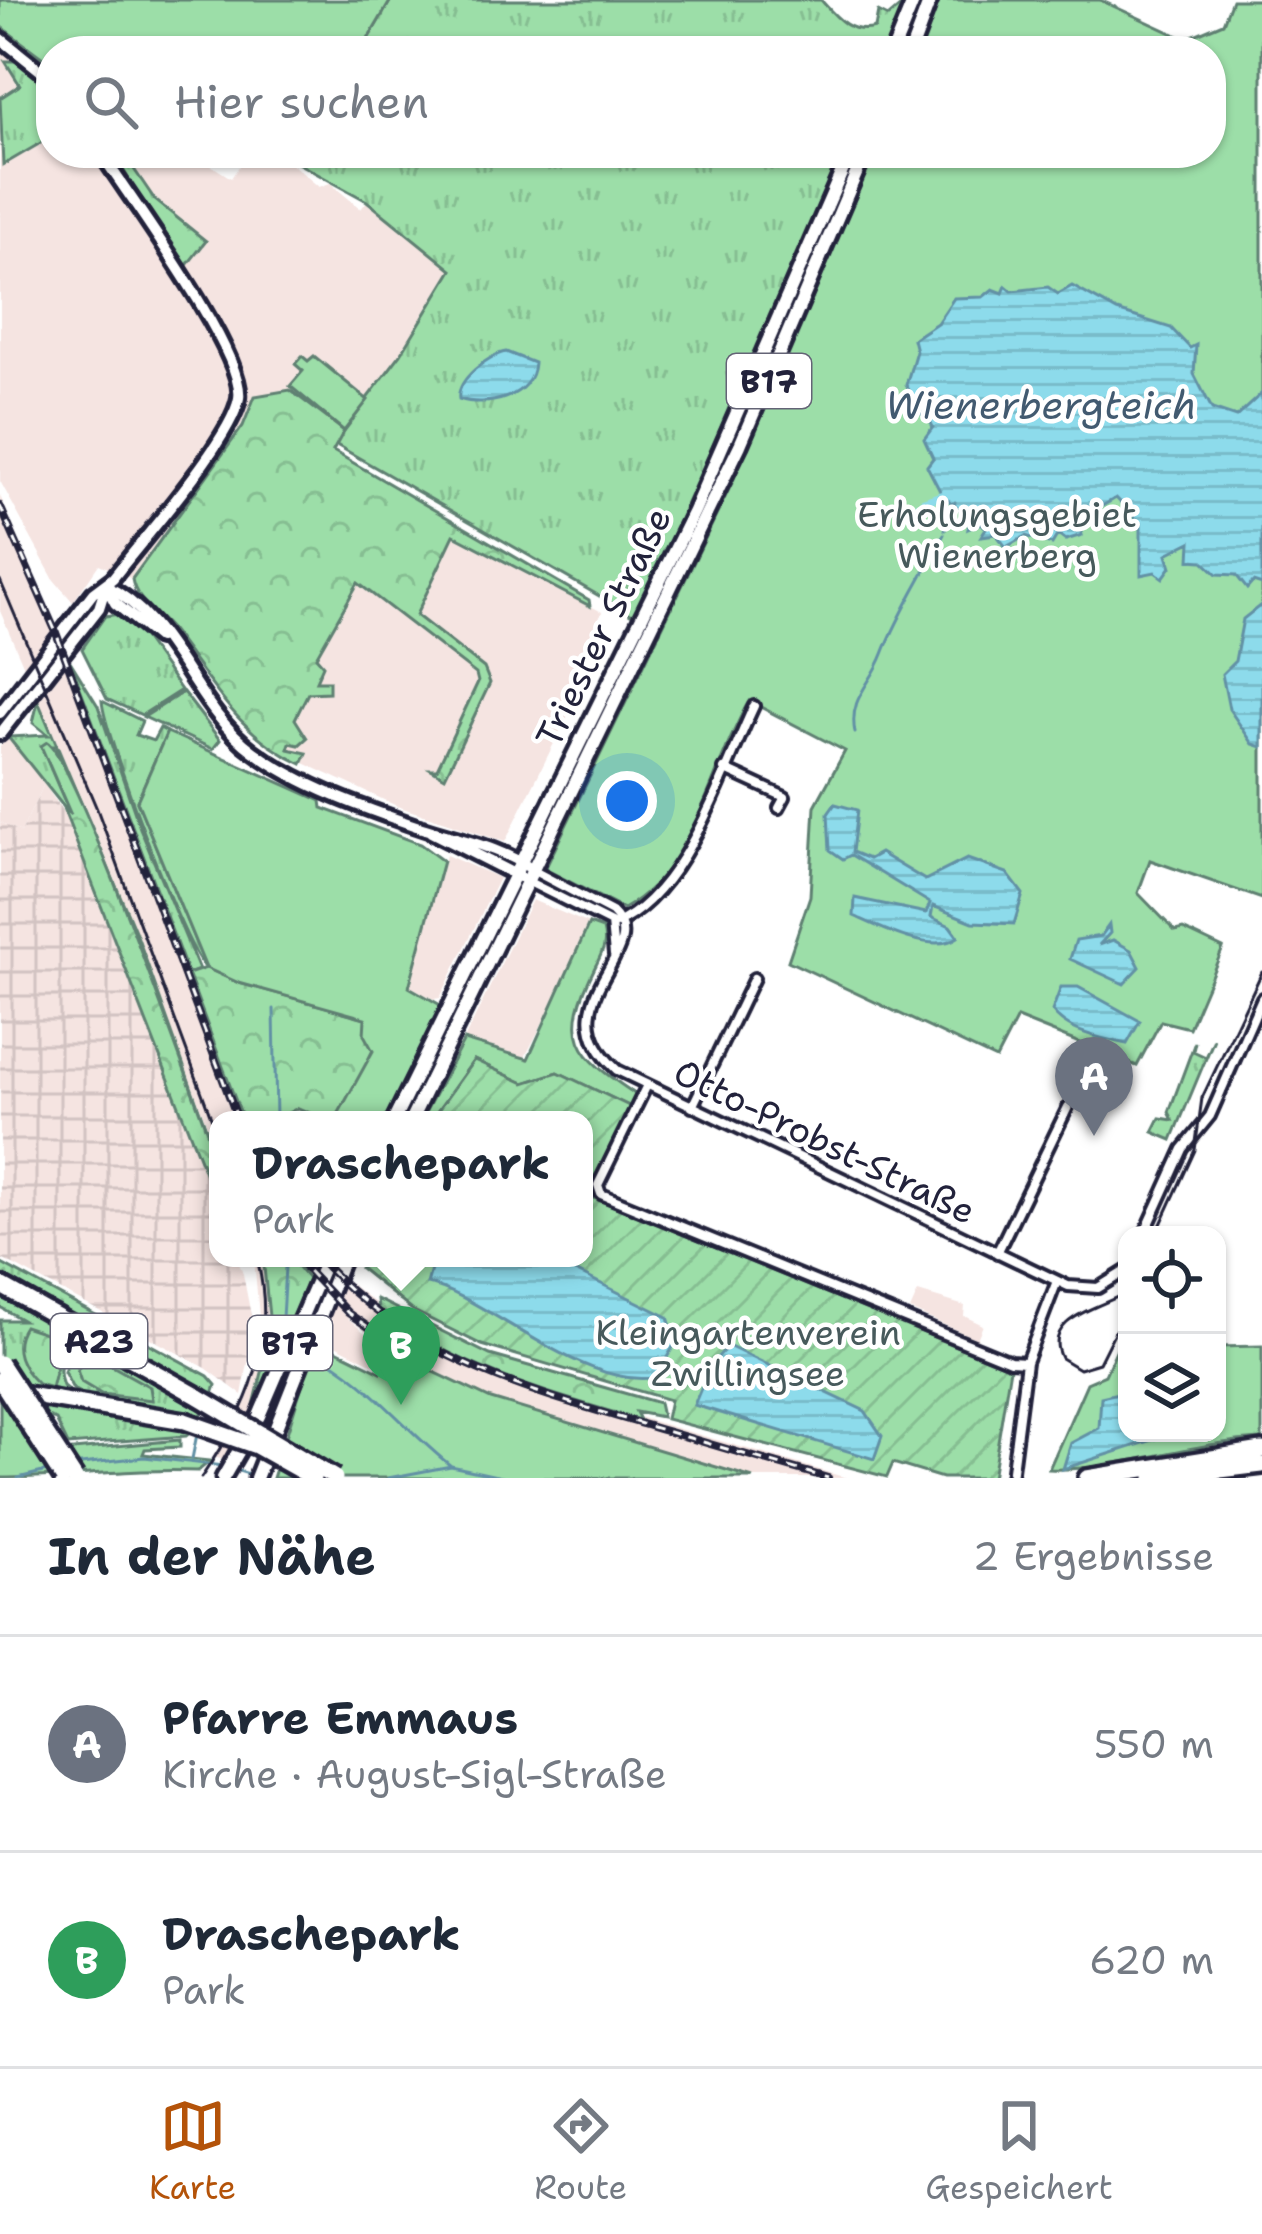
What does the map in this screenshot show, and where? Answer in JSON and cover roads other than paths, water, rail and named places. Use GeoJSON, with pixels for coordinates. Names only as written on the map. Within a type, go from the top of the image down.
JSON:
{"type":"FeatureCollection","features":[{"type":"Feature","properties":{"kind":"highway","name":"A23"},"geometry":{"type":"LineString","coordinates":[[0,1285],[335,1478]]}},
{"type":"Feature","properties":{"kind":"highway"},"geometry":{"type":"LineString","coordinates":[[0,1363],[75,1478]]}},
{"type":"Feature","properties":{"kind":"highway"},"geometry":{"type":"LineString","coordinates":[[0,1380],[63,1478]]}},
{"type":"Feature","properties":{"kind":"highway","name":"A23"},"geometry":{"type":"LineString","coordinates":[[0,1390],[185,1421],[256,1446],[313,1478]]}},
{"type":"Feature","properties":{"kind":"highway"},"geometry":{"type":"LineString","coordinates":[[1087,1478],[1118,1470],[1256,1458]]}},
{"type":"Feature","properties":{"kind":"highway"},"geometry":{"type":"LineString","coordinates":[[1153,1478],[1256,1458]]}},
{"type":"Feature","properties":{"kind":"main road"},"geometry":{"type":"LineString","coordinates":[[899,36],[914,0]]}},
{"type":"Feature","properties":{"kind":"main road"},"geometry":{"type":"LineString","coordinates":[[917,36],[930,0]]}},
{"type":"Feature","properties":{"kind":"main road","name":"Triester Straße"},"geometry":{"type":"LineString","coordinates":[[658,602],[844,168]]}},
{"type":"Feature","properties":{"kind":"main road","name":"Triester Straße"},"geometry":{"type":"LineString","coordinates":[[398,1111],[518,868],[740,445],[859,168]]}},
{"type":"Feature","properties":{"kind":"main road","name":"Triester Straße"},"geometry":{"type":"LineString","coordinates":[[415,1111],[531,876],[632,654]]}},
{"type":"Feature","properties":{"kind":"main road","name":"B17"},"geometry":{"type":"LineString","coordinates":[[228,1471],[259,1416],[323,1267]]}},
{"type":"Feature","properties":{"kind":"main road","name":"B17"},"geometry":{"type":"LineString","coordinates":[[257,1474],[339,1267]]}},
{"type":"Feature","properties":{"kind":"street"},"geometry":{"type":"LineString","coordinates":[[0,38],[36,67]]}},
{"type":"Feature","properties":{"kind":"street"},"geometry":{"type":"LineString","coordinates":[[0,734],[99,608],[106,586],[224,432],[239,386],[229,354],[111,168]]}},
{"type":"Feature","properties":{"kind":"street"},"geometry":{"type":"LineString","coordinates":[[106,586],[151,622],[224,727],[252,750],[292,774],[518,868],[617,924],[671,879],[754,706]]}},
{"type":"Feature","properties":{"kind":"street"},"geometry":{"type":"LineString","coordinates":[[0,713],[93,593],[106,586]]}},
{"type":"Feature","properties":{"kind":"street"},"geometry":{"type":"LineString","coordinates":[[724,769],[785,797],[779,808]]}},
{"type":"Feature","properties":{"kind":"street","name":"Otto-Probst-Straße"},"geometry":{"type":"LineString","coordinates":[[617,924],[614,956],[592,1005],[591,1039],[616,1070],[1057,1282]]}},
{"type":"Feature","properties":{"kind":"street"},"geometry":{"type":"LineString","coordinates":[[692,1107],[754,978]]}},
{"type":"Feature","properties":{"kind":"street"},"geometry":{"type":"LineString","coordinates":[[1148,1226],[1183,1148],[1210,1115],[1262,998]]}},
{"type":"Feature","properties":{"kind":"street"},"geometry":{"type":"LineString","coordinates":[[647,1085],[598,1185],[601,1194],[1010,1361],[1026,1362]]}},
{"type":"Feature","properties":{"kind":"street"},"geometry":{"type":"LineString","coordinates":[[997,1253],[1068,1107]]}},
{"type":"Feature","properties":{"kind":"street"},"geometry":{"type":"LineString","coordinates":[[1011,1478],[1026,1362],[1057,1282],[1091,1289],[1118,1275]]}},
{"type":"Feature","properties":{"kind":"water","name":"Wienerbergteich"},"geometry":{"type":"Polygon","coordinates":[[[1006,286],[1012,291],[1048,287],[1058,294],[1072,286],[1117,311],[1171,328],[1190,348],[1196,345],[1194,374],[1212,409],[1236,417],[1262,393],[1262,585],[1253,582],[1247,589],[1236,575],[1217,574],[1203,561],[1190,560],[1191,542],[1167,554],[1171,567],[1163,578],[1155,572],[1141,575],[1141,524],[1116,498],[1097,509],[1088,506],[1077,518],[1082,535],[1066,540],[1058,534],[1052,544],[1026,536],[1006,547],[996,534],[981,536],[986,528],[981,523],[968,529],[971,515],[962,518],[963,512],[942,495],[927,466],[933,458],[924,439],[933,427],[928,417],[912,410],[920,409],[906,385],[916,351],[913,339],[937,323],[954,298],[983,297],[993,289],[1003,293],[1006,286]]]}},
{"type":"Feature","properties":{"kind":"water"},"geometry":{"type":"Polygon","coordinates":[[[506,352],[534,363],[525,385],[494,401],[459,399],[463,384],[475,370],[506,352]]]}},
{"type":"Feature","properties":{"kind":"water"},"geometry":{"type":"Polygon","coordinates":[[[1262,604],[1262,747],[1253,744],[1229,709],[1222,674],[1235,661],[1243,619],[1262,604]]]}},
{"type":"Feature","properties":{"kind":"water"},"geometry":{"type":"Polygon","coordinates":[[[835,804],[857,810],[852,852],[869,859],[880,853],[925,880],[967,859],[1007,873],[1023,894],[1014,924],[973,922],[933,906],[931,917],[950,926],[958,937],[935,943],[907,938],[854,916],[855,898],[926,913],[930,903],[851,855],[843,859],[830,850],[828,814],[835,804]]]}},
{"type":"Feature","properties":{"kind":"water"},"geometry":{"type":"Polygon","coordinates":[[[1109,925],[1110,933],[1099,945],[1113,940],[1131,950],[1140,967],[1124,984],[1070,959],[1076,940],[1101,936],[1109,925]]]}},
{"type":"Feature","properties":{"kind":"water"},"geometry":{"type":"Polygon","coordinates":[[[1061,987],[1078,987],[1140,1021],[1127,1044],[1086,1034],[1058,1018],[1052,1011],[1061,987]]]}},
{"type":"Feature","properties":{"kind":"water"},"geometry":{"type":"Polygon","coordinates":[[[432,1267],[567,1267],[668,1317],[676,1342],[662,1366],[669,1373],[641,1379],[610,1374],[542,1344],[450,1291],[427,1284],[432,1267]]]}},
{"type":"Feature","properties":{"kind":"water"},"geometry":{"type":"Polygon","coordinates":[[[728,1346],[865,1411],[882,1436],[874,1459],[694,1405],[711,1364],[728,1346]]]}},
{"type":"Feature","properties":{"kind":"water"},"geometry":{"type":"Polygon","coordinates":[[[1118,1393],[1118,1442],[1147,1442],[1063,1469],[1071,1443],[1099,1428],[1101,1397],[1118,1393]]]}},
{"type":"Feature","properties":{"kind":"waterway"},"geometry":{"type":"LineString","coordinates":[[923,502],[942,495]]}},
{"type":"Feature","properties":{"kind":"waterway"},"geometry":{"type":"LineString","coordinates":[[945,530],[955,502]]}},
{"type":"Feature","properties":{"kind":"waterway"},"geometry":{"type":"LineString","coordinates":[[911,510],[918,506]]}},
{"type":"Feature","properties":{"kind":"waterway"},"geometry":{"type":"LineString","coordinates":[[855,733],[858,700],[944,534]]}},
{"type":"Feature","properties":{"kind":"waterway"},"geometry":{"type":"LineString","coordinates":[[274,1009],[276,1111]]}},
{"type":"Feature","properties":{"kind":"waterway"},"geometry":{"type":"LineString","coordinates":[[281,1335],[285,1267]]}},
{"type":"Feature","properties":{"kind":"waterway"},"geometry":{"type":"LineString","coordinates":[[314,1352],[368,1390],[451,1466]]}},
{"type":"Feature","properties":{"kind":"waterway"},"geometry":{"type":"LineString","coordinates":[[192,1459],[197,1434]]}},
{"type":"Feature","properties":{"kind":"waterway"},"geometry":{"type":"LineString","coordinates":[[72,1465],[144,1457],[223,1466]]}},
{"type":"Feature","properties":{"kind":"waterway"},"geometry":{"type":"LineString","coordinates":[[388,1478],[451,1466],[506,1478]]}},
{"type":"Feature","properties":{"kind":"waterway"},"geometry":{"type":"LineString","coordinates":[[232,1469],[252,1475]]}},
{"type":"Feature","properties":{"kind":"waterway"},"geometry":{"type":"LineString","coordinates":[[18,1478],[51,1470]]}},
{"type":"Feature","properties":{"kind":"tram line"},"geometry":{"type":"LineString","coordinates":[[0,580],[97,809],[209,1112]]}},
{"type":"Feature","properties":{"kind":"tram line"},"geometry":{"type":"LineString","coordinates":[[1160,1226],[1195,1150],[1202,1098],[1262,972]]}},
{"type":"Feature","properties":{"kind":"tram line"},"geometry":{"type":"LineString","coordinates":[[201,1478],[233,1426],[254,1374],[264,1319],[259,1267]]}},
{"type":"Feature","properties":{"kind":"tram line"},"geometry":{"type":"LineString","coordinates":[[1118,1296],[1066,1324],[1057,1344],[1061,1358],[1079,1369],[1099,1363],[1118,1325]]}},
{"type":"Feature","properties":{"kind":"railway"},"geometry":{"type":"LineString","coordinates":[[0,506],[55,630],[235,1111]]}},
{"type":"Feature","properties":{"kind":"railway"},"geometry":{"type":"LineString","coordinates":[[305,1267],[348,1313],[429,1369]]}},
{"type":"Feature","properties":{"kind":"railway"},"geometry":{"type":"LineString","coordinates":[[328,1267],[389,1320],[467,1365],[553,1397],[828,1478]]}},
{"type":"Feature","properties":{"kind":"place","name":"Pfarre Emmaus"},"geometry":{"type":"Point","coordinates":[1094,1136]}},
{"type":"Feature","properties":{"kind":"place","name":"Draschepark"},"geometry":{"type":"Point","coordinates":[401,1405]}},
{"type":"Feature","properties":{"kind":"park label","name":"Erholungsgebiet Wienerberg"},"geometry":{"type":"Point","coordinates":[997,534]}},
{"type":"Feature","properties":{"kind":"park label","name":"Kleingartenverein Zwillingsee"},"geometry":{"type":"Point","coordinates":[748,1352]}}]}
